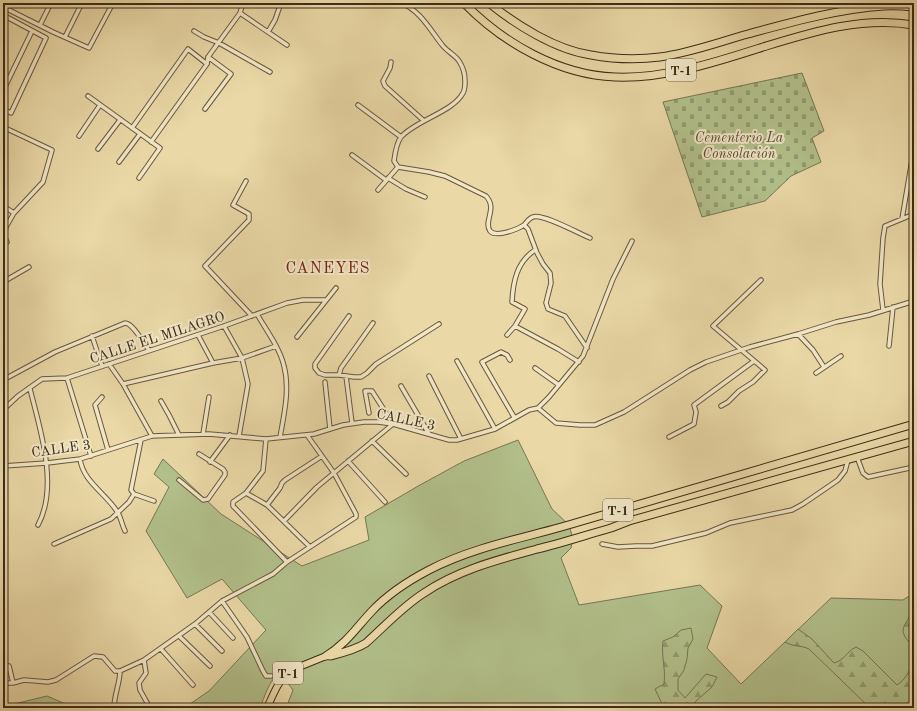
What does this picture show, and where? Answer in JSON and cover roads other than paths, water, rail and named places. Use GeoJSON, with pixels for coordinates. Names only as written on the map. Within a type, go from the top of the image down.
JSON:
{"type":"FeatureCollection","features":[{"type":"Feature","properties":{"kind":"highway","name":"T-1"},"geometry":{"type":"LineString","coordinates":[[464,3],[505,38],[545,60],[587,73],[615,77],[654,74],[690,68],[803,35],[850,25],[884,22],[914,25]]}},
{"type":"Feature","properties":{"kind":"highway","name":"T-1"},"geometry":{"type":"LineString","coordinates":[[489,3],[526,29],[571,50],[590,55],[626,59],[659,57],[682,53],[749,33],[848,10],[885,6],[914,7]]}},
{"type":"Feature","properties":{"kind":"highway","name":"T-1"},"geometry":{"type":"LineString","coordinates":[[267,708],[285,675],[326,656],[347,641],[373,610],[388,596],[418,576],[453,558],[914,424]]}},
{"type":"Feature","properties":{"kind":"highway","name":"T-1"},"geometry":{"type":"LineString","coordinates":[[326,656],[343,653],[366,643],[405,607],[424,593],[471,569],[493,561],[611,528],[629,521],[914,441]]}},
{"type":"Feature","properties":{"kind":"street"},"geometry":{"type":"LineString","coordinates":[[40,25],[50,3]]}},
{"type":"Feature","properties":{"kind":"street"},"geometry":{"type":"LineString","coordinates":[[65,37],[82,3]]}},
{"type":"Feature","properties":{"kind":"street"},"geometry":{"type":"LineString","coordinates":[[3,7],[89,48],[113,3]]}},
{"type":"Feature","properties":{"kind":"street"},"geometry":{"type":"LineString","coordinates":[[151,142],[207,64],[208,57],[240,13],[243,3]]}},
{"type":"Feature","properties":{"kind":"street"},"geometry":{"type":"LineString","coordinates":[[268,32],[275,20],[281,3]]}},
{"type":"Feature","properties":{"kind":"street"},"geometry":{"type":"LineString","coordinates":[[401,3],[415,11],[428,25],[443,46],[458,60],[465,75],[464,93],[450,105],[423,120],[408,130],[401,137],[395,152],[394,161],[398,167],[445,176],[486,196],[491,201],[488,226],[490,231],[495,234],[504,233],[524,225],[533,217],[537,216],[561,224],[590,238]]}},
{"type":"Feature","properties":{"kind":"street"},"geometry":{"type":"LineString","coordinates":[[240,13],[287,45]]}},
{"type":"Feature","properties":{"kind":"street"},"geometry":{"type":"LineString","coordinates":[[3,15],[46,38],[11,113],[3,109]]}},
{"type":"Feature","properties":{"kind":"street"},"geometry":{"type":"LineString","coordinates":[[3,91],[32,31]]}},
{"type":"Feature","properties":{"kind":"street"},"geometry":{"type":"LineString","coordinates":[[194,31],[204,37],[219,42],[270,72]]}},
{"type":"Feature","properties":{"kind":"street"},"geometry":{"type":"LineString","coordinates":[[132,128],[188,49],[207,64]]}},
{"type":"Feature","properties":{"kind":"street"},"geometry":{"type":"LineString","coordinates":[[205,109],[231,74],[208,57]]}},
{"type":"Feature","properties":{"kind":"street"},"geometry":{"type":"LineString","coordinates":[[391,62],[390,68],[383,80],[385,86],[423,120]]}},
{"type":"Feature","properties":{"kind":"street"},"geometry":{"type":"LineString","coordinates":[[88,96],[160,148],[139,178]]}},
{"type":"Feature","properties":{"kind":"street"},"geometry":{"type":"LineString","coordinates":[[79,136],[100,105]]}},
{"type":"Feature","properties":{"kind":"street"},"geometry":{"type":"LineString","coordinates":[[358,105],[401,137]]}},
{"type":"Feature","properties":{"kind":"street"},"geometry":{"type":"LineString","coordinates":[[98,149],[120,120]]}},
{"type":"Feature","properties":{"kind":"street"},"geometry":{"type":"LineString","coordinates":[[3,127],[52,150],[43,182],[14,213],[6,227],[4,236],[7,242],[3,244]]}},
{"type":"Feature","properties":{"kind":"street"},"geometry":{"type":"LineString","coordinates":[[119,162],[140,134]]}},
{"type":"Feature","properties":{"kind":"street"},"geometry":{"type":"LineString","coordinates":[[902,219],[914,148]]}},
{"type":"Feature","properties":{"kind":"street"},"geometry":{"type":"LineString","coordinates":[[352,155],[387,179],[425,197]]}},
{"type":"Feature","properties":{"kind":"street"},"geometry":{"type":"LineString","coordinates":[[378,190],[398,167]]}},
{"type":"Feature","properties":{"kind":"street"},"geometry":{"type":"LineString","coordinates":[[246,181],[233,205],[249,214],[249,220],[205,266],[252,316]]}},
{"type":"Feature","properties":{"kind":"street"},"geometry":{"type":"LineString","coordinates":[[3,206],[14,213]]}},
{"type":"Feature","properties":{"kind":"street"},"geometry":{"type":"LineString","coordinates":[[883,310],[880,284],[885,226],[914,214]]}},
{"type":"Feature","properties":{"kind":"street"},"geometry":{"type":"LineString","coordinates":[[524,225],[528,229],[543,264],[550,273],[551,283],[546,303],[548,309],[566,316],[587,348]]}},
{"type":"Feature","properties":{"kind":"street","name":"CALLE 3"},"geometry":{"type":"LineString","coordinates":[[3,466],[80,459],[152,436],[203,434],[266,439],[307,435],[352,423],[378,422],[393,424],[449,440],[461,439],[494,429],[514,417],[529,410],[538,408],[579,362],[587,348],[614,279],[632,241]]}},
{"type":"Feature","properties":{"kind":"street"},"geometry":{"type":"LineString","coordinates":[[507,335],[515,326],[525,309],[512,302],[512,291],[519,267],[527,255],[536,250]]}},
{"type":"Feature","properties":{"kind":"street"},"geometry":{"type":"LineString","coordinates":[[3,282],[29,267]]}},
{"type":"Feature","properties":{"kind":"street"},"geometry":{"type":"LineString","coordinates":[[721,406],[753,382],[765,370],[713,326],[761,280]]}},
{"type":"Feature","properties":{"kind":"street"},"geometry":{"type":"LineString","coordinates":[[297,336],[336,288]]}},
{"type":"Feature","properties":{"kind":"street","name":"CALLE EL MILAGRO"},"geometry":{"type":"LineString","coordinates":[[3,410],[18,396],[30,389],[42,379],[67,378],[295,301],[326,300]]}},
{"type":"Feature","properties":{"kind":"street"},"geometry":{"type":"LineString","coordinates":[[538,408],[556,423],[595,425],[624,412],[698,366],[742,350],[830,324],[869,316],[883,310],[914,301]]}},
{"type":"Feature","properties":{"kind":"street"},"geometry":{"type":"LineString","coordinates":[[888,346],[893,307]]}},
{"type":"Feature","properties":{"kind":"street"},"geometry":{"type":"LineString","coordinates":[[257,314],[276,346],[284,365],[286,381],[280,437]]}},
{"type":"Feature","properties":{"kind":"street"},"geometry":{"type":"LineString","coordinates":[[349,316],[319,358],[314,367],[317,372],[322,374],[358,377],[365,375],[376,364],[439,324]]}},
{"type":"Feature","properties":{"kind":"street"},"geometry":{"type":"LineString","coordinates":[[3,380],[37,361],[92,336],[128,323],[133,327],[149,350]]}},
{"type":"Feature","properties":{"kind":"street"},"geometry":{"type":"LineString","coordinates":[[339,375],[341,368],[373,323]]}},
{"type":"Feature","properties":{"kind":"street"},"geometry":{"type":"LineString","coordinates":[[224,326],[242,358],[248,384],[239,436]]}},
{"type":"Feature","properties":{"kind":"street"},"geometry":{"type":"LineString","coordinates":[[515,326],[579,362]]}},
{"type":"Feature","properties":{"kind":"street"},"geometry":{"type":"LineString","coordinates":[[798,334],[813,350],[824,367]]}},
{"type":"Feature","properties":{"kind":"street"},"geometry":{"type":"LineString","coordinates":[[198,335],[213,363]]}},
{"type":"Feature","properties":{"kind":"street"},"geometry":{"type":"LineString","coordinates":[[92,336],[102,366]]}},
{"type":"Feature","properties":{"kind":"street"},"geometry":{"type":"LineString","coordinates":[[123,384],[213,363],[242,358],[276,346]]}},
{"type":"Feature","properties":{"kind":"street"},"geometry":{"type":"LineString","coordinates":[[510,360],[507,355],[501,352],[482,362],[514,417]]}},
{"type":"Feature","properties":{"kind":"street"},"geometry":{"type":"LineString","coordinates":[[816,373],[841,356]]}},
{"type":"Feature","properties":{"kind":"street"},"geometry":{"type":"LineString","coordinates":[[457,361],[494,429]]}},
{"type":"Feature","properties":{"kind":"street"},"geometry":{"type":"LineString","coordinates":[[669,437],[694,424],[696,412],[694,405],[754,361]]}},
{"type":"Feature","properties":{"kind":"street"},"geometry":{"type":"LineString","coordinates":[[108,364],[123,384],[152,436]]}},
{"type":"Feature","properties":{"kind":"street"},"geometry":{"type":"LineString","coordinates":[[535,368],[559,385]]}},
{"type":"Feature","properties":{"kind":"street"},"geometry":{"type":"LineString","coordinates":[[346,376],[352,423]]}},
{"type":"Feature","properties":{"kind":"street"},"geometry":{"type":"LineString","coordinates":[[429,376],[461,439]]}},
{"type":"Feature","properties":{"kind":"street"},"geometry":{"type":"LineString","coordinates":[[67,378],[91,456]]}},
{"type":"Feature","properties":{"kind":"street"},"geometry":{"type":"LineString","coordinates":[[325,382],[330,429]]}},
{"type":"Feature","properties":{"kind":"street"},"geometry":{"type":"LineString","coordinates":[[401,386],[429,434]]}},
{"type":"Feature","properties":{"kind":"street"},"geometry":{"type":"LineString","coordinates":[[30,389],[47,463],[45,506],[38,525]]}},
{"type":"Feature","properties":{"kind":"street"},"geometry":{"type":"LineString","coordinates":[[284,521],[306,498],[334,473],[393,424],[372,390],[365,391],[369,413]]}},
{"type":"Feature","properties":{"kind":"street"},"geometry":{"type":"LineString","coordinates":[[102,397],[95,405],[108,450]]}},
{"type":"Feature","properties":{"kind":"street"},"geometry":{"type":"LineString","coordinates":[[203,434],[209,397]]}},
{"type":"Feature","properties":{"kind":"street"},"geometry":{"type":"LineString","coordinates":[[161,401],[170,415],[179,435]]}},
{"type":"Feature","properties":{"kind":"street"},"geometry":{"type":"LineString","coordinates":[[210,462],[230,435]]}},
{"type":"Feature","properties":{"kind":"street"},"geometry":{"type":"LineString","coordinates":[[3,681],[13,683],[24,680],[48,682],[56,680],[94,656],[103,657],[115,671],[144,660],[195,624],[222,601],[273,574],[287,562],[319,540],[356,517],[346,493],[334,473],[307,435]]}},
{"type":"Feature","properties":{"kind":"street"},"geometry":{"type":"LineString","coordinates":[[266,439],[262,471],[246,493],[233,502],[233,506],[287,562]]}},
{"type":"Feature","properties":{"kind":"street"},"geometry":{"type":"LineString","coordinates":[[141,440],[131,490],[134,494],[154,501]]}},
{"type":"Feature","properties":{"kind":"street"},"geometry":{"type":"LineString","coordinates":[[372,441],[406,474]]}},
{"type":"Feature","properties":{"kind":"street"},"geometry":{"type":"LineString","coordinates":[[179,480],[203,500],[206,500],[226,473],[223,469],[199,454]]}},
{"type":"Feature","properties":{"kind":"street"},"geometry":{"type":"LineString","coordinates":[[267,505],[285,480],[322,456]]}},
{"type":"Feature","properties":{"kind":"street"},"geometry":{"type":"LineString","coordinates":[[857,457],[863,473],[868,477],[914,467]]}},
{"type":"Feature","properties":{"kind":"street"},"geometry":{"type":"LineString","coordinates":[[80,459],[81,466],[87,476],[118,514],[125,531]]}},
{"type":"Feature","properties":{"kind":"street"},"geometry":{"type":"LineString","coordinates":[[602,544],[618,547],[652,546],[706,533],[730,523],[792,510],[838,480],[845,471],[848,460]]}},
{"type":"Feature","properties":{"kind":"street"},"geometry":{"type":"LineString","coordinates":[[348,461],[384,502]]}},
{"type":"Feature","properties":{"kind":"street"},"geometry":{"type":"LineString","coordinates":[[246,493],[267,505],[310,547]]}},
{"type":"Feature","properties":{"kind":"street"},"geometry":{"type":"LineString","coordinates":[[54,544],[111,519],[118,514],[134,494]]}},
{"type":"Feature","properties":{"kind":"street"},"geometry":{"type":"LineString","coordinates":[[222,601],[247,637],[266,676],[271,676]]}},
{"type":"Feature","properties":{"kind":"street"},"geometry":{"type":"LineString","coordinates":[[209,612],[233,638]]}},
{"type":"Feature","properties":{"kind":"street"},"geometry":{"type":"LineString","coordinates":[[195,624],[222,651]]}},
{"type":"Feature","properties":{"kind":"street"},"geometry":{"type":"LineString","coordinates":[[179,636],[210,666]]}},
{"type":"Feature","properties":{"kind":"street"},"geometry":{"type":"LineString","coordinates":[[161,649],[193,685]]}},
{"type":"Feature","properties":{"kind":"street"},"geometry":{"type":"LineString","coordinates":[[144,660],[146,673],[139,683],[140,690],[150,708]]}},
{"type":"Feature","properties":{"kind":"street"},"geometry":{"type":"LineString","coordinates":[[9,666],[13,683]]}},
{"type":"Feature","properties":{"kind":"street"},"geometry":{"type":"LineString","coordinates":[[114,708],[114,699],[120,677],[120,670]]}},
{"type":"Feature","properties":{"kind":"district","name":"CANEYES"},"geometry":{"type":"Point","coordinates":[328,267]}},
{"type":"Feature","properties":{"kind":"park label","name":"Cementerio La Consolación"},"geometry":{"type":"Point","coordinates":[739,146]}}]}
